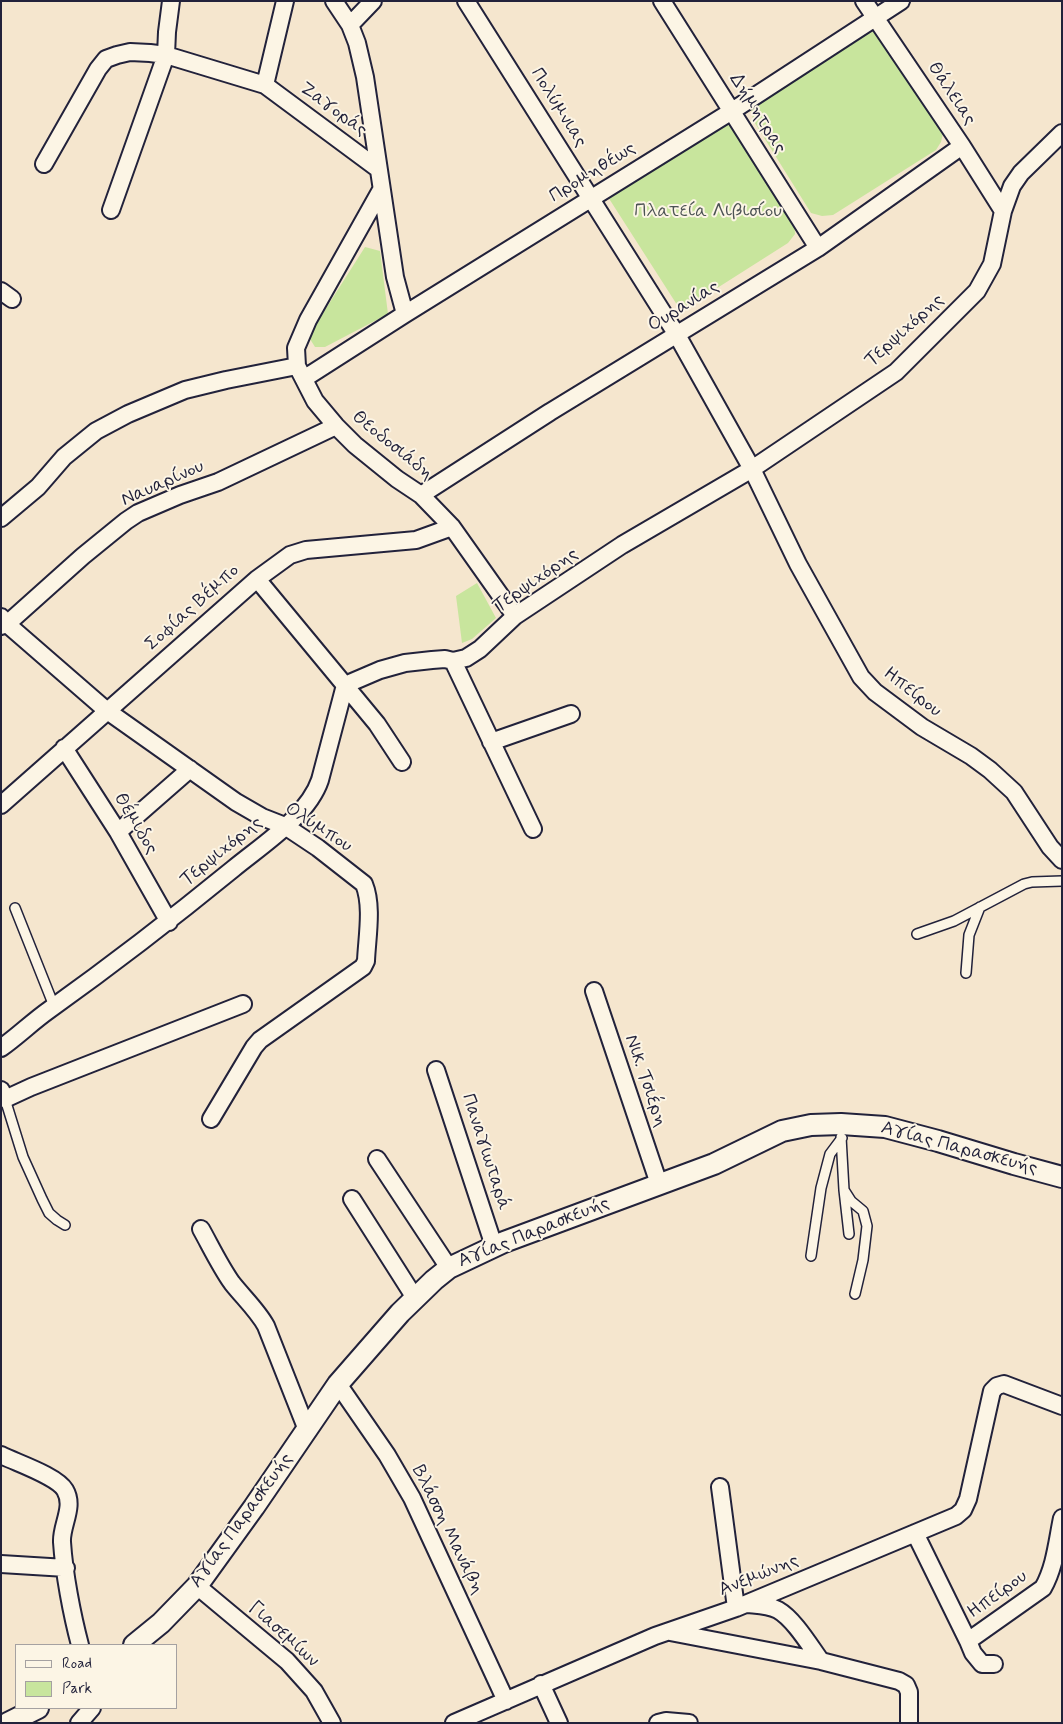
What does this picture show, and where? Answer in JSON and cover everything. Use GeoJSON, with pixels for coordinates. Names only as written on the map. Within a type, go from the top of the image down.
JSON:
{"type":"FeatureCollection","features":[{"type":"Feature","properties":{"kind":"street"},"geometry":{"type":"LineString","coordinates":[[111,210],[166,55],[171,1]]}},
{"type":"Feature","properties":{"kind":"street"},"geometry":{"type":"LineString","coordinates":[[265,85],[285,1]]}},
{"type":"Feature","properties":{"kind":"street"},"geometry":{"type":"LineString","coordinates":[[334,1],[350,25],[358,43],[365,77],[377,168],[395,277],[405,314]]}},
{"type":"Feature","properties":{"kind":"street"},"geometry":{"type":"LineString","coordinates":[[350,25],[373,1]]}},
{"type":"Feature","properties":{"kind":"street","name":"Πολύμνιας"},"geometry":{"type":"LineString","coordinates":[[466,1],[678,335],[752,469]]}},
{"type":"Feature","properties":{"kind":"street","name":"Δήμητρας"},"geometry":{"type":"LineString","coordinates":[[662,1],[818,248]]}},
{"type":"Feature","properties":{"kind":"street","name":"Θάλειας"},"geometry":{"type":"LineString","coordinates":[[864,1],[962,146],[1003,211]]}},
{"type":"Feature","properties":{"kind":"street","name":"Προμηθέως"},"geometry":{"type":"LineString","coordinates":[[301,372],[405,314],[732,111],[901,1]]}},
{"type":"Feature","properties":{"kind":"street","name":"Ζαγοράς"},"geometry":{"type":"LineString","coordinates":[[44,164],[98,69],[106,59],[130,52],[166,55],[265,85],[377,168]]}},
{"type":"Feature","properties":{"kind":"street","name":"Τερψιχόρης"},"geometry":{"type":"LineString","coordinates":[[1,1048],[54,1006],[169,922],[285,826],[309,801],[317,789],[345,685],[380,670],[418,660],[445,659],[453,662],[466,658],[480,649],[515,616],[622,546],[752,469],[896,372],[978,291],[992,264],[1003,211],[1012,186],[1021,173],[1062,133]]}},
{"type":"Feature","properties":{"kind":"street","name":"Ουρανίας"},"geometry":{"type":"LineString","coordinates":[[421,495],[550,412],[818,248],[962,146]]}},
{"type":"Feature","properties":{"kind":"street","name":"Θεοδοσιάδη"},"geometry":{"type":"LineString","coordinates":[[382,190],[308,320],[296,348],[301,372],[315,401],[336,426],[355,445],[397,479],[421,495],[452,527],[515,616]]}},
{"type":"Feature","properties":{"kind":"street"},"geometry":{"type":"LineString","coordinates":[[1,518],[38,487],[64,457],[96,431],[128,414],[185,390],[226,380],[301,372]]}},
{"type":"Feature","properties":{"kind":"street","name":"Ναυαρίνου"},"geometry":{"type":"LineString","coordinates":[[3,622],[126,520],[180,495],[218,482],[336,426]]}},
{"type":"Feature","properties":{"kind":"street","name":"Ηπείρου"},"geometry":{"type":"LineString","coordinates":[[752,469],[798,564],[866,684],[922,727],[971,756],[990,770],[1014,792],[1050,847],[1062,860]]}},
{"type":"Feature","properties":{"kind":"street","name":"Σοφίας Βέμπο"},"geometry":{"type":"LineString","coordinates":[[1,805],[106,710],[185,644],[257,578],[290,555],[306,550],[416,540],[452,527]]}},
{"type":"Feature","properties":{"kind":"street"},"geometry":{"type":"LineString","coordinates":[[257,578],[377,724],[402,762]]}},
{"type":"Feature","properties":{"kind":"street","name":"Ολύμπου"},"geometry":{"type":"LineString","coordinates":[[3,622],[106,710],[236,802],[262,817],[285,826],[318,848],[364,884],[368,898],[366,961],[359,972],[269,1034],[254,1047],[211,1119]]}},
{"type":"Feature","properties":{"kind":"street"},"geometry":{"type":"LineString","coordinates":[[453,662],[534,829]]}},
{"type":"Feature","properties":{"kind":"street"},"geometry":{"type":"LineString","coordinates":[[491,742],[571,714]]}},
{"type":"Feature","properties":{"kind":"street","name":"Θέμιδος"},"geometry":{"type":"LineString","coordinates":[[64,748],[118,832],[169,922]]}},
{"type":"Feature","properties":{"kind":"street"},"geometry":{"type":"LineString","coordinates":[[118,832],[190,769]]}},
{"type":"Feature","properties":{"kind":"street","name":"Νικ. Τσιέρη"},"geometry":{"type":"LineString","coordinates":[[594,990],[659,1184]]}},
{"type":"Feature","properties":{"kind":"street"},"geometry":{"type":"LineString","coordinates":[[3,1095],[31,1087],[243,1004]]}},
{"type":"Feature","properties":{"kind":"street","name":"Παναγιωταρά"},"geometry":{"type":"LineString","coordinates":[[436,1070],[494,1246]]}},
{"type":"Feature","properties":{"kind":"street","name":"Αγίας Παρασκευής"},"geometry":{"type":"LineString","coordinates":[[135,1644],[161,1623],[197,1586],[338,1384],[415,1298],[449,1268],[494,1246],[714,1164],[782,1131],[811,1125],[841,1131],[873,1125],[902,1130],[1014,1164],[1062,1176]]}},
{"type":"Feature","properties":{"kind":"street"},"geometry":{"type":"LineString","coordinates":[[376,1159],[449,1268]]}},
{"type":"Feature","properties":{"kind":"street"},"geometry":{"type":"LineString","coordinates":[[352,1199],[415,1298]]}},
{"type":"Feature","properties":{"kind":"street"},"geometry":{"type":"LineString","coordinates":[[201,1229],[230,1280],[250,1307],[262,1318],[307,1430]]}},
{"type":"Feature","properties":{"kind":"street","name":"Βλάσση Μανάβη"},"geometry":{"type":"LineString","coordinates":[[338,1384],[387,1455],[412,1498],[506,1701]]}},
{"type":"Feature","properties":{"kind":"street","name":"Ανεμώνης"},"geometry":{"type":"LineString","coordinates":[[454,1723],[541,1684],[668,1632],[741,1606],[956,1516],[963,1510],[968,1499],[998,1387],[1062,1406]]}},
{"type":"Feature","properties":{"kind":"street"},"geometry":{"type":"LineString","coordinates":[[1,1456],[47,1475],[57,1481],[65,1490],[69,1510],[63,1528],[62,1542],[80,1644]]}},
{"type":"Feature","properties":{"kind":"street"},"geometry":{"type":"LineString","coordinates":[[720,1487],[741,1606],[765,1605],[779,1610],[796,1628],[821,1661]]}},
{"type":"Feature","properties":{"kind":"street","name":"Ηπείρου"},"geometry":{"type":"LineString","coordinates":[[914,1533],[968,1642],[1042,1588],[1048,1578],[1053,1561],[1062,1518]]}},
{"type":"Feature","properties":{"kind":"street"},"geometry":{"type":"LineString","coordinates":[[1,1564],[66,1568]]}},
{"type":"Feature","properties":{"kind":"street","name":"Γιασεμίων"},"geometry":{"type":"LineString","coordinates":[[197,1586],[287,1661],[314,1691],[332,1723]]}},
{"type":"Feature","properties":{"kind":"street"},"geometry":{"type":"LineString","coordinates":[[668,1632],[821,1661],[899,1681],[906,1685],[909,1692],[909,1723]]}},
{"type":"Feature","properties":{"kind":"street"},"geometry":{"type":"LineString","coordinates":[[968,1642],[973,1653],[982,1664],[994,1664]]}},
{"type":"Feature","properties":{"kind":"street"},"geometry":{"type":"LineString","coordinates":[[541,1684],[559,1723]]}},
{"type":"Feature","properties":{"kind":"street"},"geometry":{"type":"LineString","coordinates":[[8,1723],[36,1709]]}},
{"type":"Feature","properties":{"kind":"street"},"geometry":{"type":"LineString","coordinates":[[79,1723],[91,1709]]}},
{"type":"Feature","properties":{"kind":"street"},"geometry":{"type":"LineString","coordinates":[[658,1723],[666,1721],[690,1723]]}},
{"type":"Feature","properties":{"kind":"lane"},"geometry":{"type":"LineString","coordinates":[[917,934],[954,922],[1024,884],[1062,881]]}},
{"type":"Feature","properties":{"kind":"lane"},"geometry":{"type":"LineString","coordinates":[[966,973],[969,935],[980,907]]}},
{"type":"Feature","properties":{"kind":"lane"},"geometry":{"type":"LineString","coordinates":[[15,908],[54,1006]]}},
{"type":"Feature","properties":{"kind":"lane"},"geometry":{"type":"LineString","coordinates":[[3,1095],[23,1157],[42,1199],[50,1213],[65,1225]]}},
{"type":"Feature","properties":{"kind":"lane"},"geometry":{"type":"LineString","coordinates":[[841,1131],[844,1190],[849,1234]]}},
{"type":"Feature","properties":{"kind":"lane"},"geometry":{"type":"LineString","coordinates":[[811,1256],[821,1188],[830,1154],[841,1131]]}},
{"type":"Feature","properties":{"kind":"lane"},"geometry":{"type":"LineString","coordinates":[[844,1190],[851,1201],[863,1210],[867,1226],[864,1260],[855,1294]]}},
{"type":"Feature","properties":{"kind":"green space"},"geometry":{"type":"Polygon","coordinates":[[[875,32],[885,42],[943,133],[941,142],[936,150],[833,215],[822,216],[811,213],[753,120],[751,108],[859,33],[875,32]]]}},
{"type":"Feature","properties":{"kind":"green space","name":"Πλατεία Λιβισίου"},"geometry":{"type":"Polygon","coordinates":[[[723,124],[731,126],[738,131],[794,219],[795,234],[788,243],[681,311],[608,197],[723,124]]]}},
{"type":"Feature","properties":{"kind":"green space"},"geometry":{"type":"Polygon","coordinates":[[[365,247],[380,251],[388,314],[325,347],[315,347],[310,339],[311,332],[365,247]]]}},
{"type":"Feature","properties":{"kind":"green space"},"geometry":{"type":"Polygon","coordinates":[[[477,583],[496,618],[472,639],[462,643],[456,596],[477,583]]]}}]}
